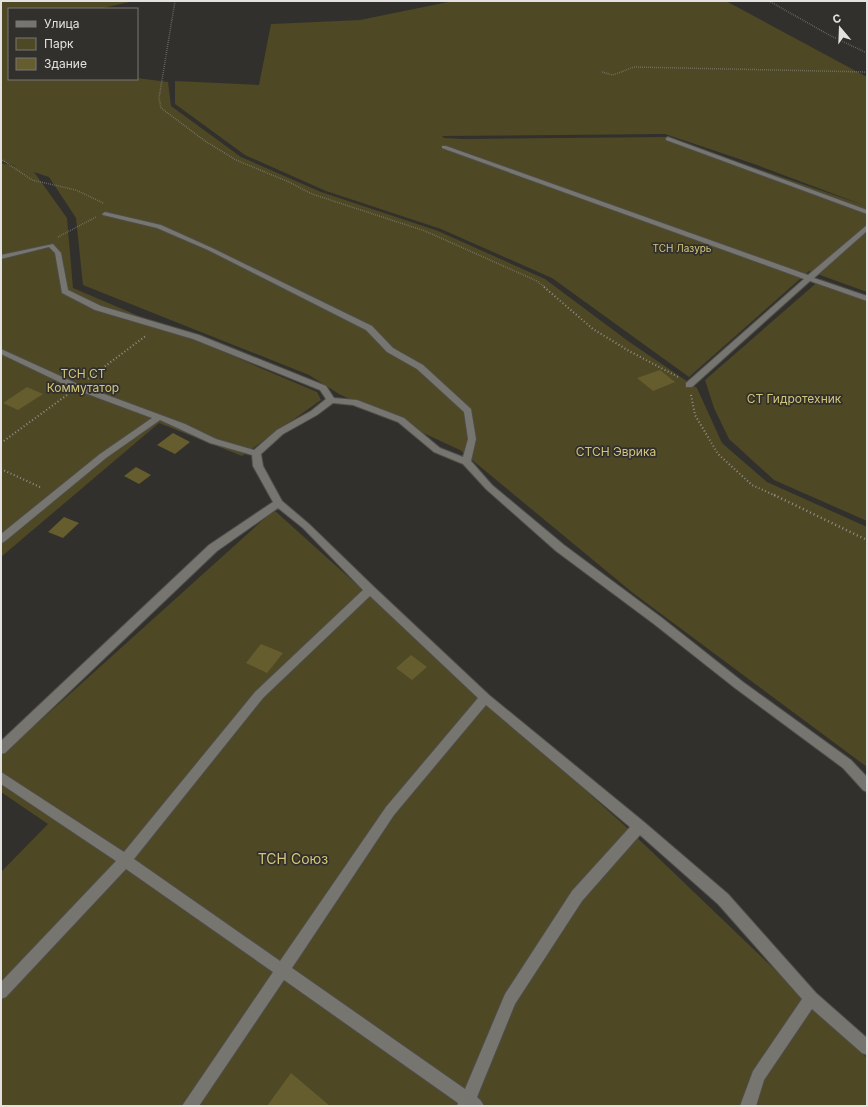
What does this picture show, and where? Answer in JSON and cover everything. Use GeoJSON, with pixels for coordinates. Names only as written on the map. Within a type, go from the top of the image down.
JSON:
{"type":"FeatureCollection","features":[{"type":"Feature","properties":{"kind":"street"},"geometry":{"type":"LineString","coordinates":[[668,139],[867,212]]}},
{"type":"Feature","properties":{"kind":"street"},"geometry":{"type":"LineString","coordinates":[[444,147],[867,299]]}},
{"type":"Feature","properties":{"kind":"street"},"geometry":{"type":"LineString","coordinates":[[105,214],[159,226],[210,249],[368,328],[390,350],[420,367],[468,411],[472,439],[466,462]]}},
{"type":"Feature","properties":{"kind":"street"},"geometry":{"type":"LineString","coordinates":[[689,385],[867,227]]}},
{"type":"Feature","properties":{"kind":"street"},"geometry":{"type":"LineString","coordinates":[[1,257],[51,245],[58,253],[65,291],[98,308],[196,337],[323,388],[331,400]]}},
{"type":"Feature","properties":{"kind":"street"},"geometry":{"type":"LineString","coordinates":[[1,351],[77,387],[182,426],[213,441],[256,453]]}},
{"type":"Feature","properties":{"kind":"street"},"geometry":{"type":"LineString","coordinates":[[256,453],[280,432],[314,413],[331,400],[354,402],[400,420],[437,450],[466,462],[489,487],[560,548],[847,764],[867,786]]}},
{"type":"Feature","properties":{"kind":"street"},"geometry":{"type":"LineString","coordinates":[[1,539],[103,456],[159,417]]}},
{"type":"Feature","properties":{"kind":"street"},"geometry":{"type":"LineString","coordinates":[[256,453],[258,466],[278,503],[306,526],[370,590],[485,698],[639,826],[723,899],[811,998],[867,1048]]}},
{"type":"Feature","properties":{"kind":"street"},"geometry":{"type":"LineString","coordinates":[[1,749],[213,548],[278,503]]}},
{"type":"Feature","properties":{"kind":"street"},"geometry":{"type":"LineString","coordinates":[[1,992],[112,876],[259,695],[370,590]]}},
{"type":"Feature","properties":{"kind":"street"},"geometry":{"type":"LineString","coordinates":[[190,1106],[390,811],[485,698]]}},
{"type":"Feature","properties":{"kind":"street"},"geometry":{"type":"LineString","coordinates":[[1,777],[125,860],[470,1104],[510,999],[577,896],[639,826]]}},
{"type":"Feature","properties":{"kind":"street"},"geometry":{"type":"LineString","coordinates":[[748,1106],[758,1076],[811,998]]}},
{"type":"Feature","properties":{"kind":"path"},"geometry":{"type":"LineString","coordinates":[[175,1],[159,98],[161,108],[205,141],[236,160],[289,182],[312,194],[425,231],[537,282],[593,329],[629,351],[671,372],[689,385],[695,415],[718,454],[752,485],[867,540]]}},
{"type":"Feature","properties":{"kind":"path"},"geometry":{"type":"LineString","coordinates":[[769,1],[831,36],[867,53]]}},
{"type":"Feature","properties":{"kind":"path"},"geometry":{"type":"LineString","coordinates":[[602,72],[613,75],[634,67],[867,72]]}},
{"type":"Feature","properties":{"kind":"path"},"geometry":{"type":"LineString","coordinates":[[1,158],[32,180],[76,190],[103,203],[105,214],[92,218],[61,234],[51,245]]}},
{"type":"Feature","properties":{"kind":"path"},"geometry":{"type":"LineString","coordinates":[[1,443],[159,326]]}},
{"type":"Feature","properties":{"kind":"path"},"geometry":{"type":"LineString","coordinates":[[1,469],[56,494]]}},
{"type":"Feature","properties":{"kind":"green space","name":"СТСН Эврика"},"geometry":{"type":"Polygon","coordinates":[[[134,1],[103,8],[8,8],[8,80],[138,80],[138,78],[168,82],[171,106],[241,157],[321,192],[438,231],[545,279],[628,341],[697,388],[722,443],[767,482],[867,527],[867,767],[633,593],[460,450],[339,394],[309,375],[83,285],[76,218],[49,177],[34,172],[67,218],[73,288],[317,392],[321,400],[242,456],[159,423],[1,557],[1,163],[18,167],[1,161],[1,2],[134,1]]]}},
{"type":"Feature","properties":{"kind":"green space","name":"ТСН Лазурь"},"geometry":{"type":"Polygon","coordinates":[[[453,1],[726,1],[867,77],[867,292],[809,271],[689,377],[552,278],[441,229],[326,191],[245,155],[175,104],[175,81],[259,85],[271,24],[360,20],[453,1]],[[665,134],[442,136],[444,138],[464,139],[665,137],[866,206],[757,165],[665,134]]]}},
{"type":"Feature","properties":{"kind":"green space","name":"СТ Гидротехник"},"geometry":{"type":"Polygon","coordinates":[[[821,279],[867,297],[867,521],[774,480],[729,439],[714,408],[705,380],[821,279]]]}},
{"type":"Feature","properties":{"kind":"green space","name":"ТСН Союз"},"geometry":{"type":"Polygon","coordinates":[[[274,510],[624,825],[867,1058],[867,1106],[1,1106],[1,872],[48,824],[1,792],[1,756],[274,510]]]}},
{"type":"Feature","properties":{"kind":"building"},"geometry":{"type":"Polygon","coordinates":[[[660,370],[675,382],[653,391],[637,378],[660,370]]]}},
{"type":"Feature","properties":{"kind":"building"},"geometry":{"type":"Polygon","coordinates":[[[27,387],[43,394],[18,410],[3,403],[27,387]]]}},
{"type":"Feature","properties":{"kind":"building"},"geometry":{"type":"Polygon","coordinates":[[[173,433],[190,442],[175,454],[157,445],[173,433]]]}},
{"type":"Feature","properties":{"kind":"building"},"geometry":{"type":"Polygon","coordinates":[[[136,467],[151,475],[139,484],[124,476],[136,467]]]}},
{"type":"Feature","properties":{"kind":"building"},"geometry":{"type":"Polygon","coordinates":[[[64,517],[79,523],[63,538],[48,532],[64,517]]]}},
{"type":"Feature","properties":{"kind":"building"},"geometry":{"type":"Polygon","coordinates":[[[261,644],[283,653],[267,673],[246,663],[261,644]]]}},
{"type":"Feature","properties":{"kind":"building"},"geometry":{"type":"Polygon","coordinates":[[[411,655],[427,667],[412,680],[396,668],[411,655]]]}},
{"type":"Feature","properties":{"kind":"building"},"geometry":{"type":"Polygon","coordinates":[[[291,1073],[330,1106],[267,1106],[291,1073]]]}},
{"type":"Feature","properties":{"kind":"park label","name":"ТСН СТ Коммутатор"},"geometry":{"type":"Point","coordinates":[83,381]}}]}
